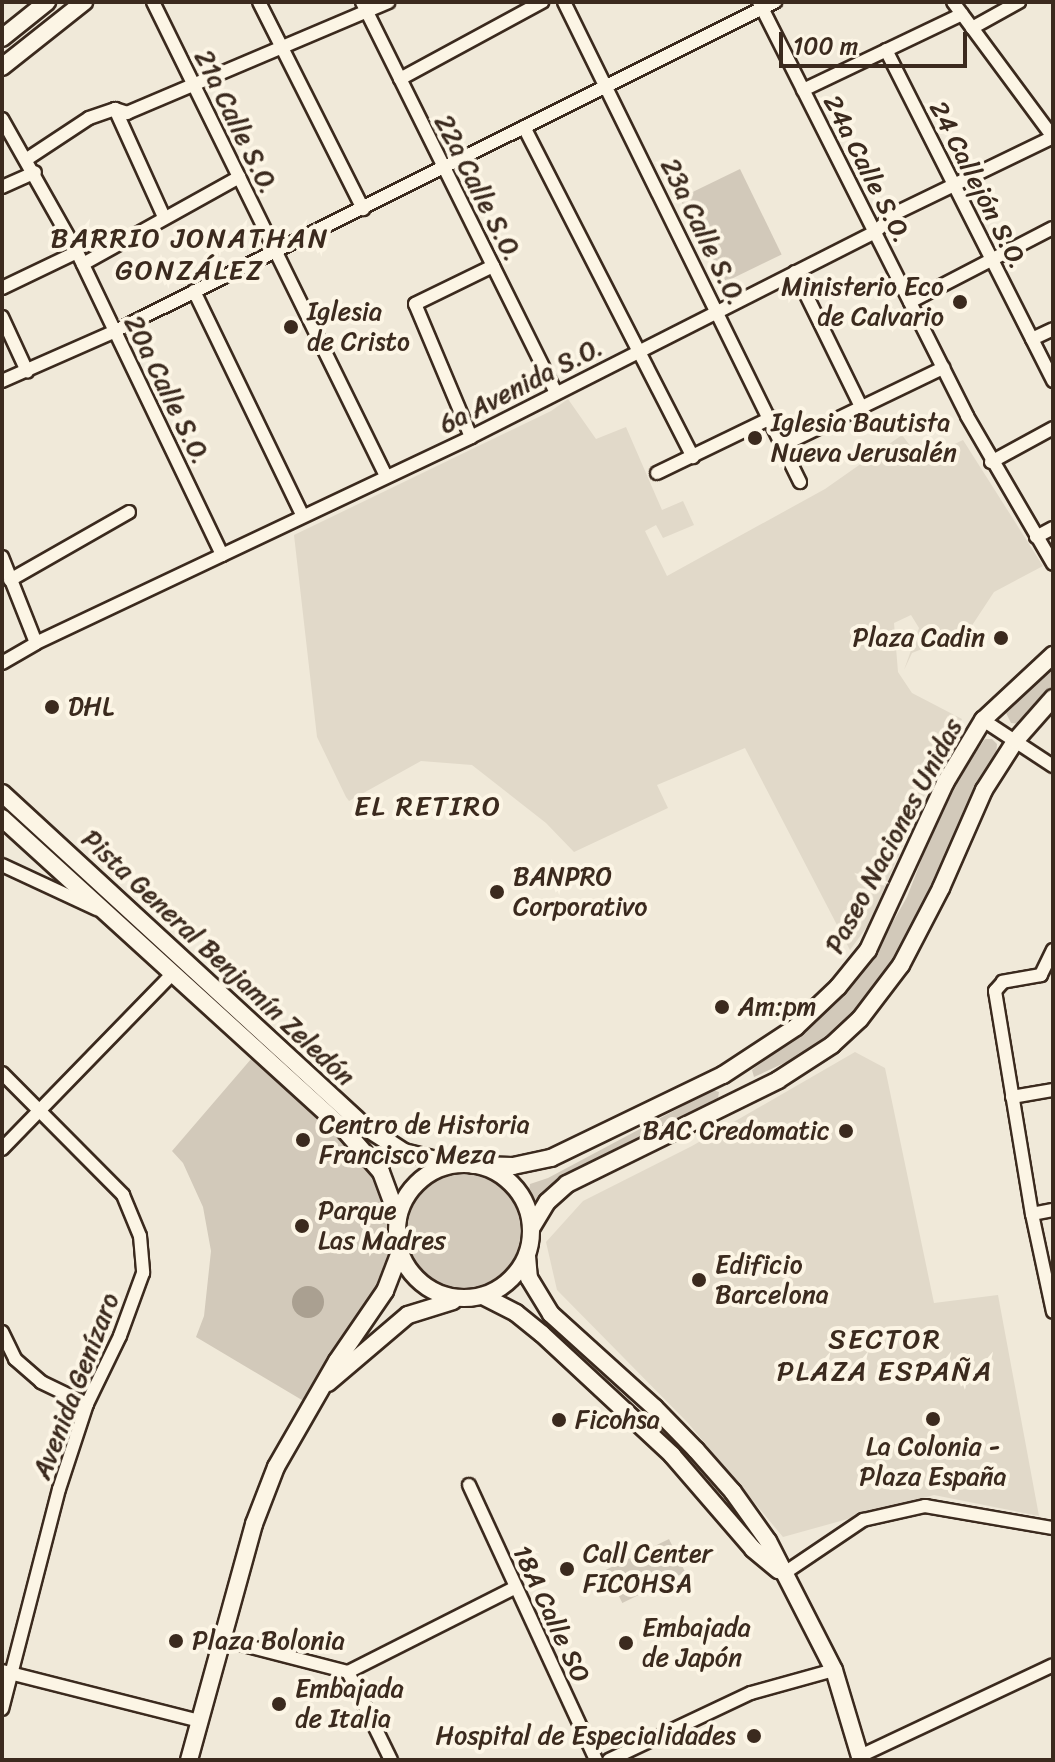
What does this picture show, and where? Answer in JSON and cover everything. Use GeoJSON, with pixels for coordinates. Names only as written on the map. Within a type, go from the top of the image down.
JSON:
{"type":"FeatureCollection","features":[{"type":"Feature","properties":{"kind":"main road"},"geometry":{"type":"LineString","coordinates":[[2,38],[47,2]]}},
{"type":"Feature","properties":{"kind":"main road"},"geometry":{"type":"LineString","coordinates":[[2,67],[84,2]]}},
{"type":"Feature","properties":{"kind":"main road","name":"Paseo Naciones Unidas"},"geometry":{"type":"LineString","coordinates":[[473,1165],[513,1166],[551,1158],[723,1075],[796,1027],[838,987],[868,950],[945,783],[983,720],[1053,655]]}},
{"type":"Feature","properties":{"kind":"main road"},"geometry":{"type":"LineString","coordinates":[[860,1758],[834,1670],[768,1541],[733,1492],[696,1450],[655,1408],[551,1314],[529,1278],[527,1256],[532,1227],[547,1202],[567,1184],[778,1080],[807,1063],[860,1019],[901,965],[941,888],[984,790],[1016,740],[1053,698]]}},
{"type":"Feature","properties":{"kind":"main road"},"geometry":{"type":"LineString","coordinates":[[2,819],[6,801]]}},
{"type":"Feature","properties":{"kind":"main road","name":"Pista General Benjamín Zeledón"},"geometry":{"type":"LineString","coordinates":[[6,801],[389,1144],[420,1158],[453,1164]]}},
{"type":"Feature","properties":{"kind":"main road","name":"Pista General Benjamín Zeledón"},"geometry":{"type":"LineString","coordinates":[[2,819],[341,1126],[371,1158],[386,1180],[398,1218]]}},
{"type":"Feature","properties":{"kind":"main road"},"geometry":{"type":"LineString","coordinates":[[103,912],[124,922],[176,968],[185,972],[195,969]]}},
{"type":"Feature","properties":{"kind":"main road"},"geometry":{"type":"LineString","coordinates":[[172,974],[180,972],[186,976],[267,1047],[294,1060]]}},
{"type":"Feature","properties":{"kind":"main road"},"geometry":{"type":"LineString","coordinates":[[462,1299],[442,1296],[423,1285],[409,1270],[400,1252],[398,1218],[414,1186],[428,1174],[453,1164],[473,1165],[493,1171],[510,1183],[523,1200],[532,1227]]}},
{"type":"Feature","properties":{"kind":"main road"},"geometry":{"type":"LineString","coordinates":[[189,1760],[254,1524],[276,1467],[323,1386],[385,1291],[400,1252]]}},
{"type":"Feature","properties":{"kind":"main road"},"geometry":{"type":"LineString","coordinates":[[323,1386],[408,1315],[483,1296],[510,1281],[527,1256]]}},
{"type":"Feature","properties":{"kind":"main road"},"geometry":{"type":"LineString","coordinates":[[483,1296],[516,1313],[542,1334],[672,1455],[753,1549],[783,1574]]}},
{"type":"Feature","properties":{"kind":"street","name":"21a Calle S.O."},"geometry":{"type":"LineString","coordinates":[[153,2],[386,476]]}},
{"type":"Feature","properties":{"kind":"street"},"geometry":{"type":"LineString","coordinates":[[259,2],[363,209]]}},
{"type":"Feature","properties":{"kind":"street"},"geometry":{"type":"LineString","coordinates":[[27,159],[89,118],[115,109],[127,113],[281,51],[365,7],[388,2]]}},
{"type":"Feature","properties":{"kind":"street"},"geometry":{"type":"LineString","coordinates":[[400,79],[542,2]]}},
{"type":"Feature","properties":{"kind":"street","name":"23a Calle S.O."},"geometry":{"type":"LineString","coordinates":[[564,2],[800,482]]}},
{"type":"Feature","properties":{"kind":"street"},"geometry":{"type":"LineString","coordinates":[[2,381],[113,332],[444,169],[761,5],[775,2]]}},
{"type":"Feature","properties":{"kind":"street"},"geometry":{"type":"LineString","coordinates":[[953,2],[1053,137]]}},
{"type":"Feature","properties":{"kind":"street"},"geometry":{"type":"LineString","coordinates":[[972,28],[1019,2]]}},
{"type":"Feature","properties":{"kind":"street","name":"24a Calle S.O."},"geometry":{"type":"LineString","coordinates":[[761,5],[991,462],[1053,564]]}},
{"type":"Feature","properties":{"kind":"street","name":"22a Calle S.O."},"geometry":{"type":"LineString","coordinates":[[365,7],[556,393]]}},
{"type":"Feature","properties":{"kind":"street"},"geometry":{"type":"LineString","coordinates":[[803,90],[962,14]]}},
{"type":"Feature","properties":{"kind":"street","name":"24 Callejón S.O."},"geometry":{"type":"LineString","coordinates":[[886,50],[1053,381]]}},
{"type":"Feature","properties":{"kind":"street"},"geometry":{"type":"LineString","coordinates":[[115,109],[164,217]]}},
{"type":"Feature","properties":{"kind":"street","name":"20a Calle S.O."},"geometry":{"type":"LineString","coordinates":[[2,119],[35,172],[80,258],[222,555]]}},
{"type":"Feature","properties":{"kind":"street"},"geometry":{"type":"LineString","coordinates":[[524,127],[693,457]]}},
{"type":"Feature","properties":{"kind":"street","name":"6a Avenida S.O."},"geometry":{"type":"LineString","coordinates":[[2,663],[36,643],[471,437],[875,232],[896,213],[1053,137]]}},
{"type":"Feature","properties":{"kind":"street"},"geometry":{"type":"LineString","coordinates":[[2,187],[35,172]]}},
{"type":"Feature","properties":{"kind":"street"},"geometry":{"type":"LineString","coordinates":[[2,288],[80,258],[239,177]]}},
{"type":"Feature","properties":{"kind":"street"},"geometry":{"type":"LineString","coordinates":[[910,302],[1053,228]]}},
{"type":"Feature","properties":{"kind":"street"},"geometry":{"type":"LineString","coordinates":[[471,437],[415,304],[493,266]]}},
{"type":"Feature","properties":{"kind":"street"},"geometry":{"type":"LineString","coordinates":[[795,272],[861,407]]}},
{"type":"Feature","properties":{"kind":"street"},"geometry":{"type":"LineString","coordinates":[[194,291],[303,516]]}},
{"type":"Feature","properties":{"kind":"street"},"geometry":{"type":"LineString","coordinates":[[2,317],[27,371]]}},
{"type":"Feature","properties":{"kind":"street"},"geometry":{"type":"LineString","coordinates":[[1032,339],[1053,329]]}},
{"type":"Feature","properties":{"kind":"street"},"geometry":{"type":"LineString","coordinates":[[783,445],[943,368]]}},
{"type":"Feature","properties":{"kind":"street"},"geometry":{"type":"LineString","coordinates":[[657,473],[771,418]]}},
{"type":"Feature","properties":{"kind":"street"},"geometry":{"type":"LineString","coordinates":[[991,462],[1053,428]]}},
{"type":"Feature","properties":{"kind":"street"},"geometry":{"type":"LineString","coordinates":[[10,580],[129,512]]}},
{"type":"Feature","properties":{"kind":"street"},"geometry":{"type":"LineString","coordinates":[[1036,537],[1053,528]]}},
{"type":"Feature","properties":{"kind":"street"},"geometry":{"type":"LineString","coordinates":[[2,557],[36,643]]}},
{"type":"Feature","properties":{"kind":"street"},"geometry":{"type":"LineString","coordinates":[[983,720],[1053,766]]}},
{"type":"Feature","properties":{"kind":"street"},"geometry":{"type":"LineString","coordinates":[[2,865],[103,912]]}},
{"type":"Feature","properties":{"kind":"street"},"geometry":{"type":"LineString","coordinates":[[1053,950],[1047,974],[1003,982],[995,991],[1032,1214],[1053,1312]]}},
{"type":"Feature","properties":{"kind":"street"},"geometry":{"type":"LineString","coordinates":[[2,1149],[172,974]]}},
{"type":"Feature","properties":{"kind":"street","name":"Avenida Genízaro"},"geometry":{"type":"LineString","coordinates":[[2,1073],[123,1195],[140,1236],[143,1273],[120,1336],[87,1404],[59,1489],[7,1672],[2,1709]]}},
{"type":"Feature","properties":{"kind":"street"},"geometry":{"type":"LineString","coordinates":[[1012,1097],[1053,1090]]}},
{"type":"Feature","properties":{"kind":"street"},"geometry":{"type":"LineString","coordinates":[[1032,1214],[1053,1210]]}},
{"type":"Feature","properties":{"kind":"street"},"geometry":{"type":"LineString","coordinates":[[2,1332],[15,1359],[41,1382],[87,1404]]}},
{"type":"Feature","properties":{"kind":"street","name":"18A Calle SO"},"geometry":{"type":"LineString","coordinates":[[469,1485],[596,1760]]}},
{"type":"Feature","properties":{"kind":"street"},"geometry":{"type":"LineString","coordinates":[[783,1574],[863,1520],[925,1506],[1053,1528]]}},
{"type":"Feature","properties":{"kind":"street"},"geometry":{"type":"LineString","coordinates":[[220,1639],[348,1672],[514,1588]]}},
{"type":"Feature","properties":{"kind":"street"},"geometry":{"type":"LineString","coordinates":[[860,1758],[1053,1665]]}},
{"type":"Feature","properties":{"kind":"street"},"geometry":{"type":"LineString","coordinates":[[609,1760],[751,1693],[834,1670]]}},
{"type":"Feature","properties":{"kind":"street"},"geometry":{"type":"LineString","coordinates":[[7,1672],[199,1721]]}},
{"type":"Feature","properties":{"kind":"street"},"geometry":{"type":"LineString","coordinates":[[348,1672],[391,1760]]}},
{"type":"Feature","properties":{"kind":"shaded area"},"geometry":{"type":"Polygon","coordinates":[[[740,169],[782,254],[721,284],[680,198],[740,169]]]}},
{"type":"Feature","properties":{"kind":"shaded area"},"geometry":{"type":"Polygon","coordinates":[[[568,399],[596,439],[626,427],[662,510],[683,501],[694,525],[663,538],[656,525],[645,531],[667,576],[825,489],[902,435],[921,460],[963,440],[1043,566],[994,592],[969,630],[912,653],[904,670],[919,628],[911,615],[894,623],[898,672],[912,693],[962,719],[931,780],[869,924],[850,950],[745,748],[657,785],[668,808],[574,852],[546,823],[472,765],[421,761],[349,801],[346,797],[317,737],[294,535],[551,411],[568,399]]]}},
{"type":"Feature","properties":{"kind":"shaded area"},"geometry":{"type":"Polygon","coordinates":[[[1053,665],[1053,693],[1022,724],[1011,723],[1006,713],[1009,706],[1053,665]]]}},
{"type":"Feature","properties":{"kind":"shaded area"},"geometry":{"type":"Polygon","coordinates":[[[985,739],[992,739],[997,744],[996,755],[963,817],[912,937],[868,1001],[817,1048],[754,1077],[752,1070],[836,1004],[868,966],[907,897],[947,794],[985,739]]]}},
{"type":"Feature","properties":{"kind":"shaded area","name":"Parque Las Madres"},"geometry":{"type":"Polygon","coordinates":[[[258,1051],[371,1158],[398,1218],[400,1252],[312,1406],[196,1337],[204,1316],[211,1251],[203,1207],[183,1163],[172,1151],[258,1051]]]}},
{"type":"Feature","properties":{"kind":"shaded area"},"geometry":{"type":"Polygon","coordinates":[[[855,1052],[885,1068],[934,1303],[998,1295],[1039,1516],[934,1495],[783,1537],[688,1423],[557,1290],[546,1242],[583,1201],[692,1146],[855,1052]]]}},
{"type":"Feature","properties":{"kind":"shaded area"},"geometry":{"type":"Polygon","coordinates":[[[713,1090],[719,1092],[718,1098],[550,1187],[537,1201],[529,1191],[530,1184],[548,1178],[713,1090]]]}},
{"type":"Feature","properties":{"kind":"shaded area"},"geometry":{"type":"Polygon","coordinates":[[[464,1173],[486,1178],[505,1190],[517,1209],[522,1231],[517,1253],[505,1272],[486,1284],[464,1289],[442,1284],[423,1272],[411,1253],[406,1231],[411,1209],[423,1190],[442,1178],[464,1173]]]}},
{"type":"Feature","properties":{"kind":"shaded area"},"geometry":{"type":"Polygon","coordinates":[[[308,1286],[319,1291],[324,1302],[319,1313],[308,1318],[297,1313],[292,1302],[297,1291],[308,1286]]]}},
{"type":"Feature","properties":{"kind":"shaded area"},"geometry":{"type":"Polygon","coordinates":[[[669,1539],[685,1572],[622,1603],[606,1570],[669,1539]]]}},
{"type":"Feature","properties":{"kind":"place","name":"Ministerio Eco de Calvario"},"geometry":{"type":"Point","coordinates":[960,302]}},
{"type":"Feature","properties":{"kind":"place","name":"Iglesia de Cristo"},"geometry":{"type":"Point","coordinates":[291,327]}},
{"type":"Feature","properties":{"kind":"place","name":"Iglesia Bautista Nueva Jerusalén"},"geometry":{"type":"Point","coordinates":[755,438]}},
{"type":"Feature","properties":{"kind":"place","name":"Plaza Cadin"},"geometry":{"type":"Point","coordinates":[1001,638]}},
{"type":"Feature","properties":{"kind":"place","name":"DHL"},"geometry":{"type":"Point","coordinates":[52,707]}},
{"type":"Feature","properties":{"kind":"place","name":"BANPRO Corporativo"},"geometry":{"type":"Point","coordinates":[497,892]}},
{"type":"Feature","properties":{"kind":"place","name":"Am:pm"},"geometry":{"type":"Point","coordinates":[722,1007]}},
{"type":"Feature","properties":{"kind":"place","name":"BAC Credomatic"},"geometry":{"type":"Point","coordinates":[846,1131]}},
{"type":"Feature","properties":{"kind":"place","name":"Centro de Historia Francisco Meza"},"geometry":{"type":"Point","coordinates":[303,1140]}},
{"type":"Feature","properties":{"kind":"place","name":"Parque Las Madres"},"geometry":{"type":"Point","coordinates":[302,1226]}},
{"type":"Feature","properties":{"kind":"place","name":"Edificio Barcelona"},"geometry":{"type":"Point","coordinates":[699,1280]}},
{"type":"Feature","properties":{"kind":"place","name":"La Colonia - Plaza España"},"geometry":{"type":"Point","coordinates":[933,1419]}},
{"type":"Feature","properties":{"kind":"place","name":"Ficohsa"},"geometry":{"type":"Point","coordinates":[559,1420]}},
{"type":"Feature","properties":{"kind":"place","name":"Call Center FICOHSA"},"geometry":{"type":"Point","coordinates":[567,1569]}},
{"type":"Feature","properties":{"kind":"place","name":"Plaza Bolonia"},"geometry":{"type":"Point","coordinates":[176,1641]}},
{"type":"Feature","properties":{"kind":"place","name":"Embajada de Japón"},"geometry":{"type":"Point","coordinates":[626,1643]}},
{"type":"Feature","properties":{"kind":"place","name":"Embajada de Italia"},"geometry":{"type":"Point","coordinates":[279,1704]}},
{"type":"Feature","properties":{"kind":"place","name":"Hospital de Especialidades"},"geometry":{"type":"Point","coordinates":[754,1736]}},
{"type":"Feature","properties":{"kind":"district","name":"BARRIO JONATHAN GONZÁLEZ"},"geometry":{"type":"Point","coordinates":[190,254]}},
{"type":"Feature","properties":{"kind":"district","name":"EL RETIRO"},"geometry":{"type":"Point","coordinates":[428,806]}},
{"type":"Feature","properties":{"kind":"district","name":"SECTOR PLAZA ESPAÑA"},"geometry":{"type":"Point","coordinates":[885,1355]}}]}
